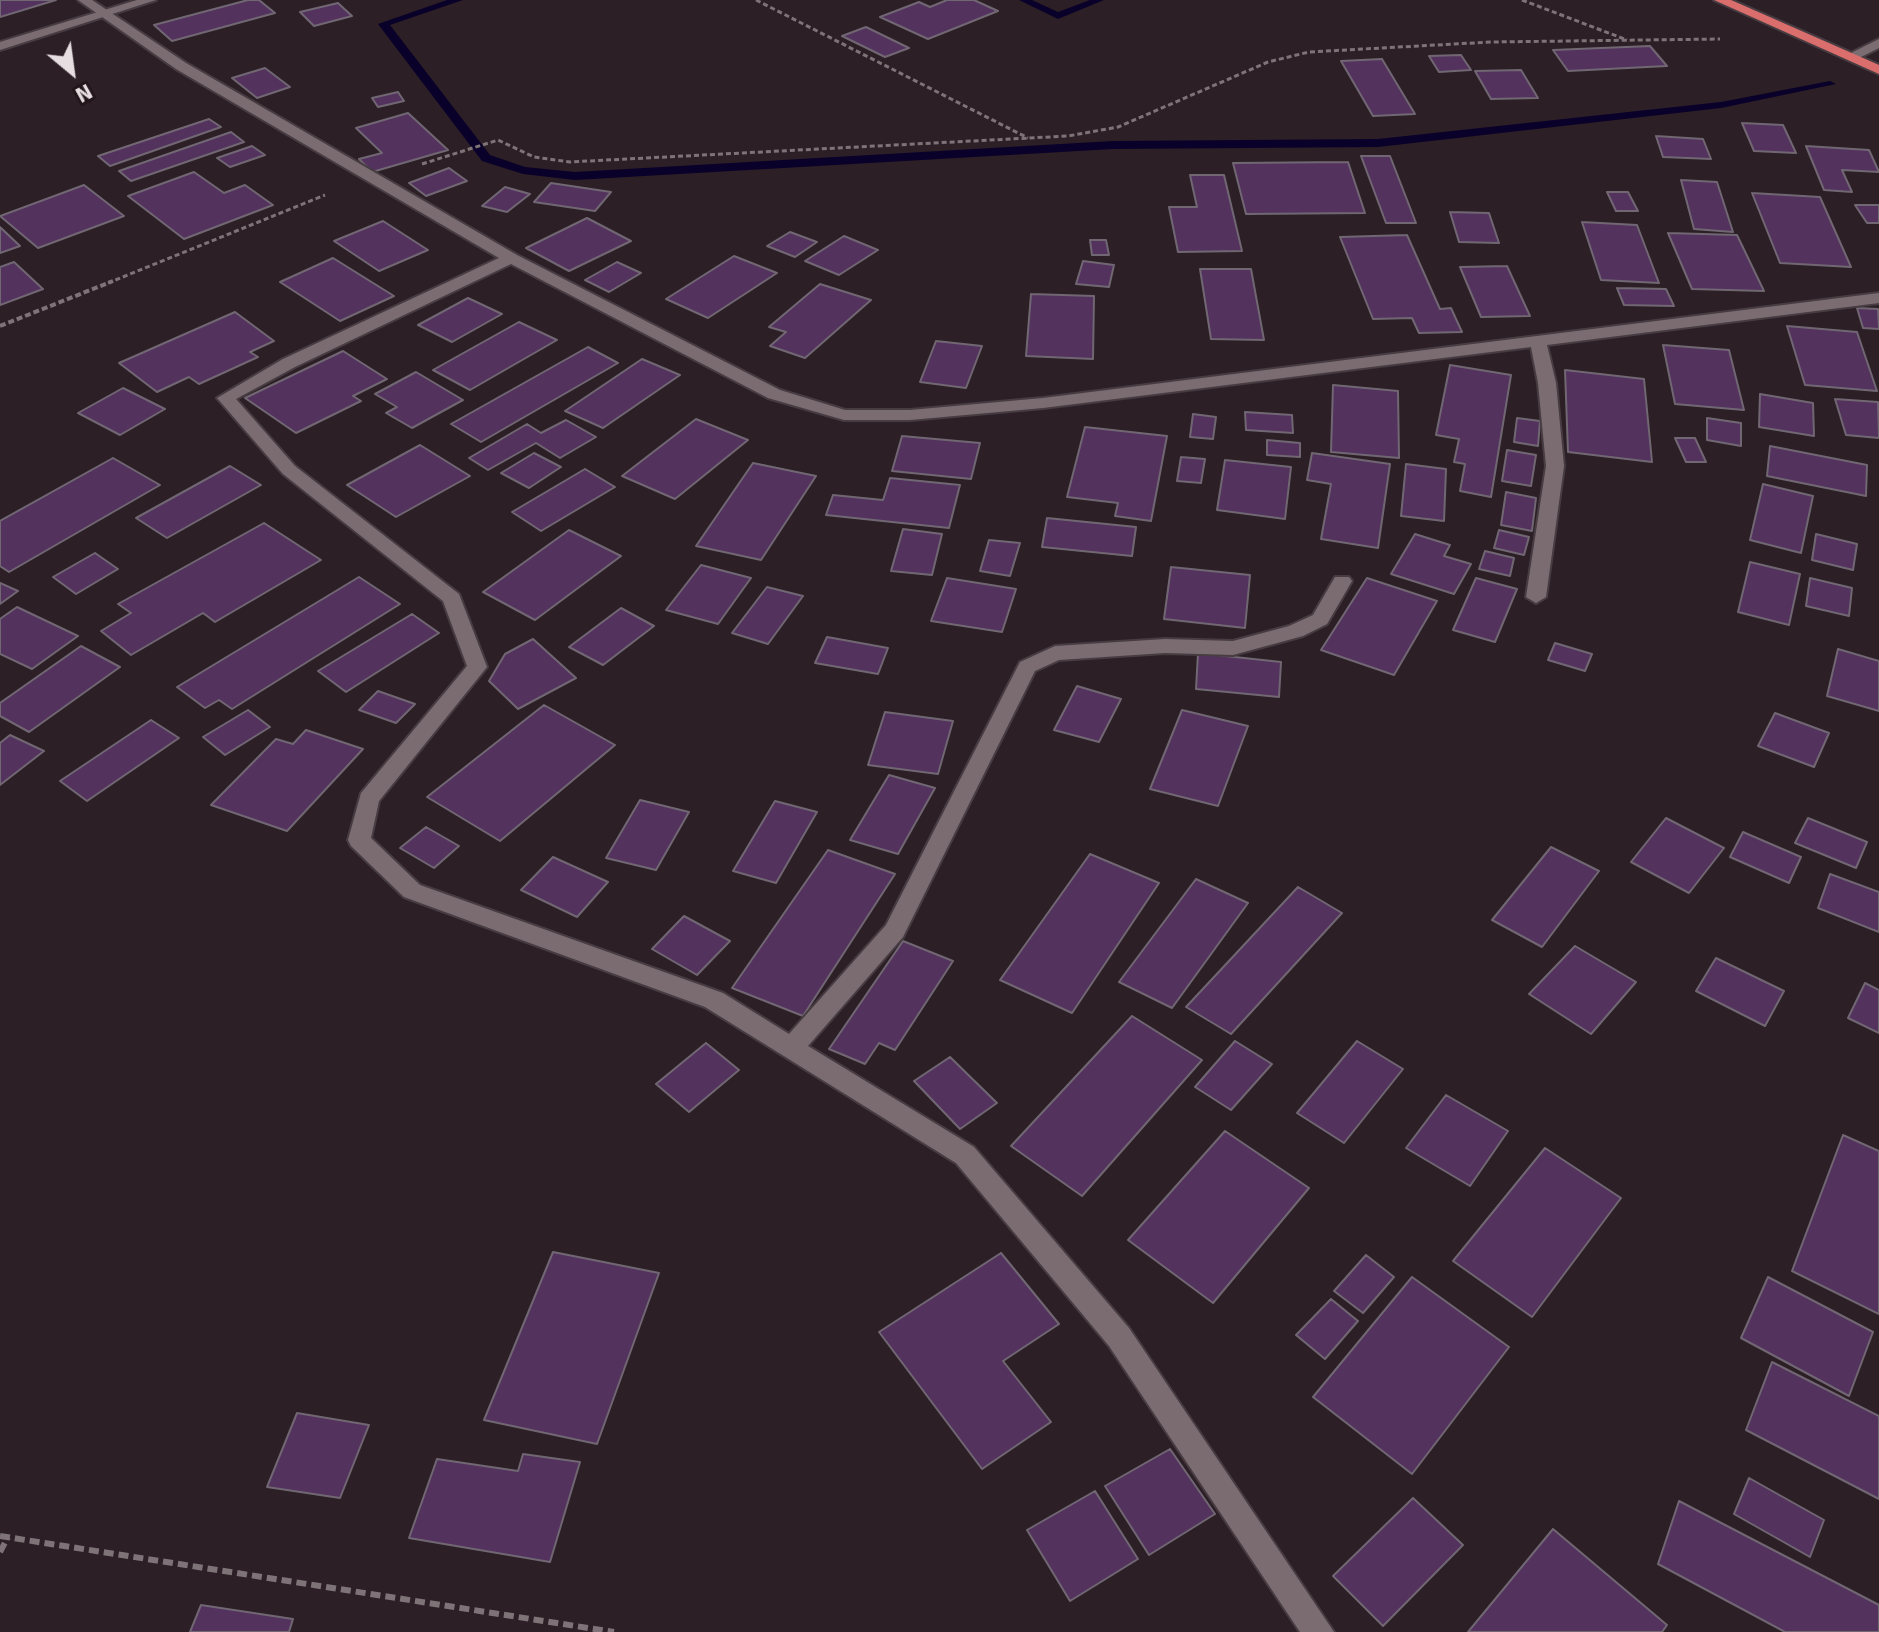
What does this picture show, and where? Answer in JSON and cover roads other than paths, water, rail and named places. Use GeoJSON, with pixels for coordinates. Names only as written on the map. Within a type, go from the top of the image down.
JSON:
{"type":"FeatureCollection","features":[{"type":"Feature","properties":{"kind":"highway"},"geometry":{"type":"LineString","coordinates":[[1720,0],[1879,70]]}},
{"type":"Feature","properties":{"kind":"street"},"geometry":{"type":"LineString","coordinates":[[84,0],[204,80],[511,258],[774,394],[844,415],[910,415],[1043,403],[1879,298]]}},
{"type":"Feature","properties":{"kind":"street"},"geometry":{"type":"LineString","coordinates":[[0,46],[150,0]]}},
{"type":"Feature","properties":{"kind":"street"},"geometry":{"type":"LineString","coordinates":[[1850,57],[1879,43]]}},
{"type":"Feature","properties":{"kind":"street"},"geometry":{"type":"LineString","coordinates":[[511,258],[289,363],[226,398],[289,470],[452,598],[477,667],[369,799],[359,840],[412,891],[714,1000],[965,1155],[1119,1337],[1318,1632]]}},
{"type":"Feature","properties":{"kind":"street"},"geometry":{"type":"LineString","coordinates":[[1536,597],[1555,466],[1547,383],[1538,340]]}},
{"type":"Feature","properties":{"kind":"street"},"geometry":{"type":"LineString","coordinates":[[791,1048],[895,931],[1027,667],[1055,653],[1165,646],[1233,648],[1296,631],[1320,619],[1342,581]]}},
{"type":"Feature","properties":{"kind":"waterway"},"geometry":{"type":"LineString","coordinates":[[458,0],[383,24],[486,158],[523,170],[575,176],[1113,145],[1378,143],[1721,105],[1830,84]]}},
{"type":"Feature","properties":{"kind":"waterway"},"geometry":{"type":"LineString","coordinates":[[1024,0],[1058,16],[1099,0]]}}]}
